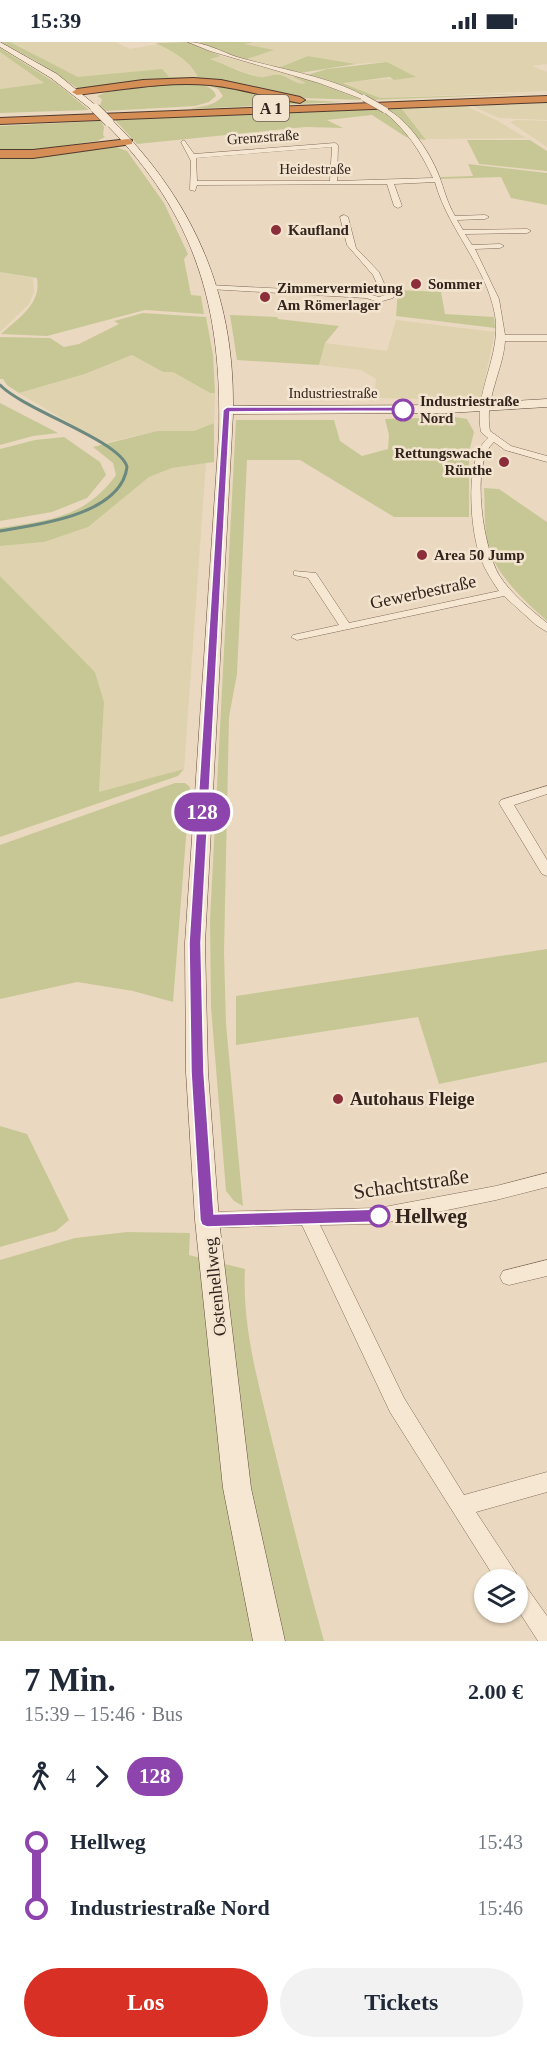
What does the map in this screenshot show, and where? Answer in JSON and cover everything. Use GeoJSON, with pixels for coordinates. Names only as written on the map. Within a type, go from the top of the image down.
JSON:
{"type":"FeatureCollection","features":[{"type":"Feature","properties":{"kind":"highway"},"geometry":{"type":"LineString","coordinates":[[78,94],[175,81],[216,83],[306,100],[382,106]]}},
{"type":"Feature","properties":{"kind":"highway"},"geometry":{"type":"LineString","coordinates":[[162,112],[202,106],[218,99],[219,92],[213,87],[175,81]]}},
{"type":"Feature","properties":{"kind":"highway"},"geometry":{"type":"LineString","coordinates":[[78,94],[101,92],[113,88]]}},
{"type":"Feature","properties":{"kind":"highway"},"geometry":{"type":"LineString","coordinates":[[92,106],[101,92]]}},
{"type":"Feature","properties":{"kind":"highway","name":"A 1"},"geometry":{"type":"LineString","coordinates":[[0,121],[162,112],[382,106],[547,97]]}},
{"type":"Feature","properties":{"kind":"highway","name":"A 1"},"geometry":{"type":"LineString","coordinates":[[0,121],[547,97]]}},
{"type":"Feature","properties":{"kind":"highway"},"geometry":{"type":"LineString","coordinates":[[102,142],[111,135],[110,123]]}},
{"type":"Feature","properties":{"kind":"highway"},"geometry":{"type":"LineString","coordinates":[[0,153],[128,141]]}},
{"type":"Feature","properties":{"kind":"highway"},"geometry":{"type":"LineString","coordinates":[[0,153],[33,154],[128,141]]}},
{"type":"Feature","properties":{"kind":"main road","name":"Ostenhellweg"},"geometry":{"type":"LineString","coordinates":[[0,44],[41,68],[78,94],[128,141],[162,182],[189,233],[209,287],[221,340],[227,410],[195,943],[197,1072],[207,1220],[237,1488],[269,1641]]}},
{"type":"Feature","properties":{"kind":"main road","name":"Industriestraße"},"geometry":{"type":"LineString","coordinates":[[227,410],[484,408],[547,403]]}},
{"type":"Feature","properties":{"kind":"street"},"geometry":{"type":"LineString","coordinates":[[191,42],[222,55],[317,80],[364,98],[382,106],[409,131],[437,180],[444,203],[497,297],[501,338],[484,408],[484,426],[492,439],[507,448],[547,459]]}},
{"type":"Feature","properties":{"kind":"street"},"geometry":{"type":"LineString","coordinates":[[331,136],[334,145],[333,183]]}},
{"type":"Feature","properties":{"kind":"street"},"geometry":{"type":"LineString","coordinates":[[184,141],[193,156],[194,192]]}},
{"type":"Feature","properties":{"kind":"street","name":"Grenzstraße"},"geometry":{"type":"LineString","coordinates":[[193,156],[334,145]]}},
{"type":"Feature","properties":{"kind":"street","name":"Heidestraße"},"geometry":{"type":"LineString","coordinates":[[192,183],[437,180]]}},
{"type":"Feature","properties":{"kind":"street"},"geometry":{"type":"LineString","coordinates":[[390,182],[398,206]]}},
{"type":"Feature","properties":{"kind":"street"},"geometry":{"type":"LineString","coordinates":[[209,287],[367,296],[375,300],[389,297],[389,294],[383,291],[383,284],[378,276],[352,248],[344,217]]}},
{"type":"Feature","properties":{"kind":"street"},"geometry":{"type":"LineString","coordinates":[[453,218],[485,217]]}},
{"type":"Feature","properties":{"kind":"street"},"geometry":{"type":"LineString","coordinates":[[461,232],[527,231]]}},
{"type":"Feature","properties":{"kind":"street"},"geometry":{"type":"LineString","coordinates":[[469,247],[500,246]]}},
{"type":"Feature","properties":{"kind":"street"},"geometry":{"type":"LineString","coordinates":[[501,338],[547,338]]}},
{"type":"Feature","properties":{"kind":"street","name":"Gewerbestraße"},"geometry":{"type":"LineString","coordinates":[[492,439],[484,444],[479,458],[480,537],[493,574],[508,592],[547,629]]}},
{"type":"Feature","properties":{"kind":"street"},"geometry":{"type":"LineString","coordinates":[[298,573],[312,575],[346,627]]}},
{"type":"Feature","properties":{"kind":"street","name":"Gewerbestraße"},"geometry":{"type":"LineString","coordinates":[[297,637],[508,592]]}},
{"type":"Feature","properties":{"kind":"street"},"geometry":{"type":"LineString","coordinates":[[547,790],[506,803],[547,872]]}},
{"type":"Feature","properties":{"kind":"street","name":"Schachtstraße"},"geometry":{"type":"LineString","coordinates":[[207,1220],[379,1216],[413,1211],[547,1180]]}},
{"type":"Feature","properties":{"kind":"street"},"geometry":{"type":"LineString","coordinates":[[307,1217],[397,1405],[502,1569]]}},
{"type":"Feature","properties":{"kind":"street"},"geometry":{"type":"LineString","coordinates":[[509,1277],[547,1268]]}},
{"type":"Feature","properties":{"kind":"street"},"geometry":{"type":"LineString","coordinates":[[460,1506],[547,1482]]}},
{"type":"Feature","properties":{"kind":"street"},"geometry":{"type":"LineString","coordinates":[[528,1607],[547,1635]]}},
{"type":"Feature","properties":{"kind":"shaded area"},"geometry":{"type":"Polygon","coordinates":[[[10,42],[115,42],[130,49],[158,44],[179,55],[190,64],[199,77],[78,77],[10,42]]]}},
{"type":"Feature","properties":{"kind":"shaded area"},"geometry":{"type":"Polygon","coordinates":[[[255,42],[547,42],[547,64],[532,66],[547,72],[547,91],[380,98],[342,82],[415,77],[387,62],[356,64],[309,56],[278,68],[244,60],[272,51],[242,44],[255,42]]]}},
{"type":"Feature","properties":{"kind":"shaded area"},"geometry":{"type":"Polygon","coordinates":[[[0,52],[29,71],[44,83],[0,89],[0,52]]]}},
{"type":"Feature","properties":{"kind":"shaded area"},"geometry":{"type":"Polygon","coordinates":[[[221,56],[299,76],[307,83],[300,85],[279,75],[261,78],[209,59],[221,56]]]}},
{"type":"Feature","properties":{"kind":"shaded area"},"geometry":{"type":"Polygon","coordinates":[[[547,102],[547,120],[499,118],[472,106],[547,102]]]}},
{"type":"Feature","properties":{"kind":"shaded area"},"geometry":{"type":"Polygon","coordinates":[[[466,106],[498,121],[526,138],[425,139],[402,109],[466,106]]]}},
{"type":"Feature","properties":{"kind":"shaded area"},"geometry":{"type":"Polygon","coordinates":[[[516,120],[547,121],[547,147],[510,122],[516,120]]]}},
{"type":"Feature","properties":{"kind":"shaded area"},"geometry":{"type":"Polygon","coordinates":[[[0,272],[33,278],[34,292],[29,304],[0,332],[0,272]]]}},
{"type":"Feature","properties":{"kind":"shaded area"},"geometry":{"type":"Polygon","coordinates":[[[396,320],[495,332],[481,397],[469,402],[435,404],[431,399],[374,398],[376,379],[361,370],[319,365],[325,343],[387,351],[396,320]]]}},
{"type":"Feature","properties":{"kind":"shaded area"},"geometry":{"type":"Polygon","coordinates":[[[132,355],[163,372],[173,372],[210,393],[215,393],[214,423],[194,431],[157,431],[104,443],[19,393],[85,374],[132,355]]]}},
{"type":"Feature","properties":{"kind":"shaded area"},"geometry":{"type":"Polygon","coordinates":[[[206,463],[184,769],[99,793],[104,702],[95,672],[0,576],[0,546],[44,542],[123,497],[149,477],[172,468],[206,463]]]}},
{"type":"Feature","properties":{"kind":"green space"},"geometry":{"type":"Polygon","coordinates":[[[1,42],[10,42],[78,77],[162,69],[169,77],[198,77],[185,61],[156,43],[188,42],[221,56],[210,59],[247,74],[262,77],[279,75],[302,84],[306,83],[293,77],[299,76],[362,100],[301,98],[222,81],[77,88],[36,61],[1,42]]]}},
{"type":"Feature","properties":{"kind":"green space"},"geometry":{"type":"Polygon","coordinates":[[[254,42],[244,44],[274,50],[244,60],[199,43],[254,42]]]}},
{"type":"Feature","properties":{"kind":"green space"},"geometry":{"type":"Polygon","coordinates":[[[0,48],[56,83],[89,110],[0,113],[0,89],[44,83],[0,52],[0,48]]]}},
{"type":"Feature","properties":{"kind":"green space"},"geometry":{"type":"Polygon","coordinates":[[[308,56],[356,64],[300,73],[278,68],[308,56]]]}},
{"type":"Feature","properties":{"kind":"green space"},"geometry":{"type":"Polygon","coordinates":[[[387,62],[416,77],[394,80],[390,77],[343,83],[380,98],[547,93],[371,100],[307,75],[327,69],[387,62]]]}},
{"type":"Feature","properties":{"kind":"green space"},"geometry":{"type":"Polygon","coordinates":[[[198,82],[289,99],[342,102],[190,109],[212,104],[223,96],[218,89],[198,82]]]}},
{"type":"Feature","properties":{"kind":"green space"},"geometry":{"type":"Polygon","coordinates":[[[161,84],[200,84],[213,90],[216,96],[209,102],[195,106],[105,111],[100,106],[102,99],[97,96],[107,92],[161,84]]]}},
{"type":"Feature","properties":{"kind":"green space"},"geometry":{"type":"Polygon","coordinates":[[[547,100],[547,102],[402,109],[426,140],[406,137],[372,115],[327,120],[343,128],[305,127],[137,144],[115,120],[547,100]]]}},
{"type":"Feature","properties":{"kind":"green space"},"geometry":{"type":"Polygon","coordinates":[[[101,121],[105,137],[97,141],[31,150],[0,151],[0,126],[101,121]]]}},
{"type":"Feature","properties":{"kind":"green space"},"geometry":{"type":"Polygon","coordinates":[[[467,140],[530,140],[547,151],[547,171],[479,164],[467,140]]]}},
{"type":"Feature","properties":{"kind":"green space"},"geometry":{"type":"Polygon","coordinates":[[[116,147],[127,151],[164,203],[188,254],[184,259],[191,295],[201,296],[204,314],[145,310],[47,336],[1,334],[27,310],[36,296],[38,287],[37,278],[0,272],[0,157],[116,147]]]}},
{"type":"Feature","properties":{"kind":"green space"},"geometry":{"type":"Polygon","coordinates":[[[468,164],[547,173],[547,205],[511,198],[501,177],[441,179],[440,177],[473,176],[468,164]]]}},
{"type":"Feature","properties":{"kind":"green space"},"geometry":{"type":"Polygon","coordinates":[[[398,290],[441,292],[445,314],[494,317],[495,328],[396,316],[398,290]]]}},
{"type":"Feature","properties":{"kind":"green space"},"geometry":{"type":"Polygon","coordinates":[[[143,313],[206,317],[213,355],[215,393],[210,393],[173,372],[163,372],[132,355],[85,374],[19,393],[0,379],[0,337],[50,338],[64,347],[79,344],[119,324],[114,321],[143,313]]]}},
{"type":"Feature","properties":{"kind":"green space"},"geometry":{"type":"Polygon","coordinates":[[[230,315],[277,317],[278,319],[339,326],[325,343],[319,365],[237,360],[230,315]]]}},
{"type":"Feature","properties":{"kind":"green space"},"geometry":{"type":"Polygon","coordinates":[[[0,403],[58,433],[33,436],[0,445],[0,403]]]}},
{"type":"Feature","properties":{"kind":"green space"},"geometry":{"type":"Polygon","coordinates":[[[455,417],[467,419],[474,432],[469,452],[469,517],[394,517],[300,460],[247,460],[237,674],[229,717],[224,952],[226,1024],[243,1206],[234,1201],[226,1191],[211,1007],[210,920],[236,420],[334,420],[340,441],[362,456],[388,449],[389,435],[385,419],[455,417]]]}},
{"type":"Feature","properties":{"kind":"green space"},"geometry":{"type":"Polygon","coordinates":[[[214,423],[214,462],[172,468],[149,477],[88,527],[44,542],[0,546],[0,528],[65,515],[79,509],[104,489],[116,475],[113,463],[93,447],[157,431],[194,431],[214,423]]]}},
{"type":"Feature","properties":{"kind":"green space"},"geometry":{"type":"Polygon","coordinates":[[[64,437],[100,462],[106,475],[87,498],[52,512],[0,521],[0,449],[35,440],[64,437]]]}},
{"type":"Feature","properties":{"kind":"green space"},"geometry":{"type":"Polygon","coordinates":[[[484,488],[499,489],[547,522],[547,621],[510,585],[495,563],[487,540],[484,488]]]}},
{"type":"Feature","properties":{"kind":"green space"},"geometry":{"type":"Polygon","coordinates":[[[0,576],[95,672],[104,702],[99,792],[184,769],[178,776],[0,837],[0,576]]]}},
{"type":"Feature","properties":{"kind":"green space"},"geometry":{"type":"Polygon","coordinates":[[[175,783],[185,783],[190,787],[173,1002],[133,991],[77,982],[0,999],[0,845],[175,783]]]}},
{"type":"Feature","properties":{"kind":"green space"},"geometry":{"type":"Polygon","coordinates":[[[547,949],[547,1062],[439,1084],[418,1017],[236,1045],[236,996],[547,949]]]}},
{"type":"Feature","properties":{"kind":"green space"},"geometry":{"type":"Polygon","coordinates":[[[0,1126],[27,1134],[69,1220],[56,1231],[0,1247],[0,1126]]]}},
{"type":"Feature","properties":{"kind":"green space"},"geometry":{"type":"Polygon","coordinates":[[[127,1232],[190,1233],[189,1255],[245,1269],[248,1333],[256,1374],[324,1641],[0,1641],[0,1260],[75,1238],[127,1232]]]}},
{"type":"Feature","properties":{"kind":"waterway"},"geometry":{"type":"LineString","coordinates":[[0,385],[29,405],[91,436],[121,457],[127,467],[121,483],[110,496],[94,507],[55,521],[0,531]]}},
{"type":"Feature","properties":{"kind":"bus line","name":"128"},"geometry":{"type":"LineString","coordinates":[[379,1216],[207,1220],[197,1072],[195,943],[227,410],[403,410]]}},
{"type":"Feature","properties":{"kind":"place","name":"Kaufland"},"geometry":{"type":"Point","coordinates":[276,230]}},
{"type":"Feature","properties":{"kind":"place","name":"Sommer"},"geometry":{"type":"Point","coordinates":[416,284]}},
{"type":"Feature","properties":{"kind":"place","name":"Zimmervermietung Am Römerlager"},"geometry":{"type":"Point","coordinates":[265,297]}},
{"type":"Feature","properties":{"kind":"place","name":"Industriestraße Nord"},"geometry":{"type":"Point","coordinates":[403,410]}},
{"type":"Feature","properties":{"kind":"place","name":"Rettungswache Rünthe"},"geometry":{"type":"Point","coordinates":[504,462]}},
{"type":"Feature","properties":{"kind":"place","name":"Area 50 Jump"},"geometry":{"type":"Point","coordinates":[422,555]}},
{"type":"Feature","properties":{"kind":"place","name":"Autohaus Fleige"},"geometry":{"type":"Point","coordinates":[338,1099]}},
{"type":"Feature","properties":{"kind":"place","name":"Hellweg"},"geometry":{"type":"Point","coordinates":[379,1216]}}]}
